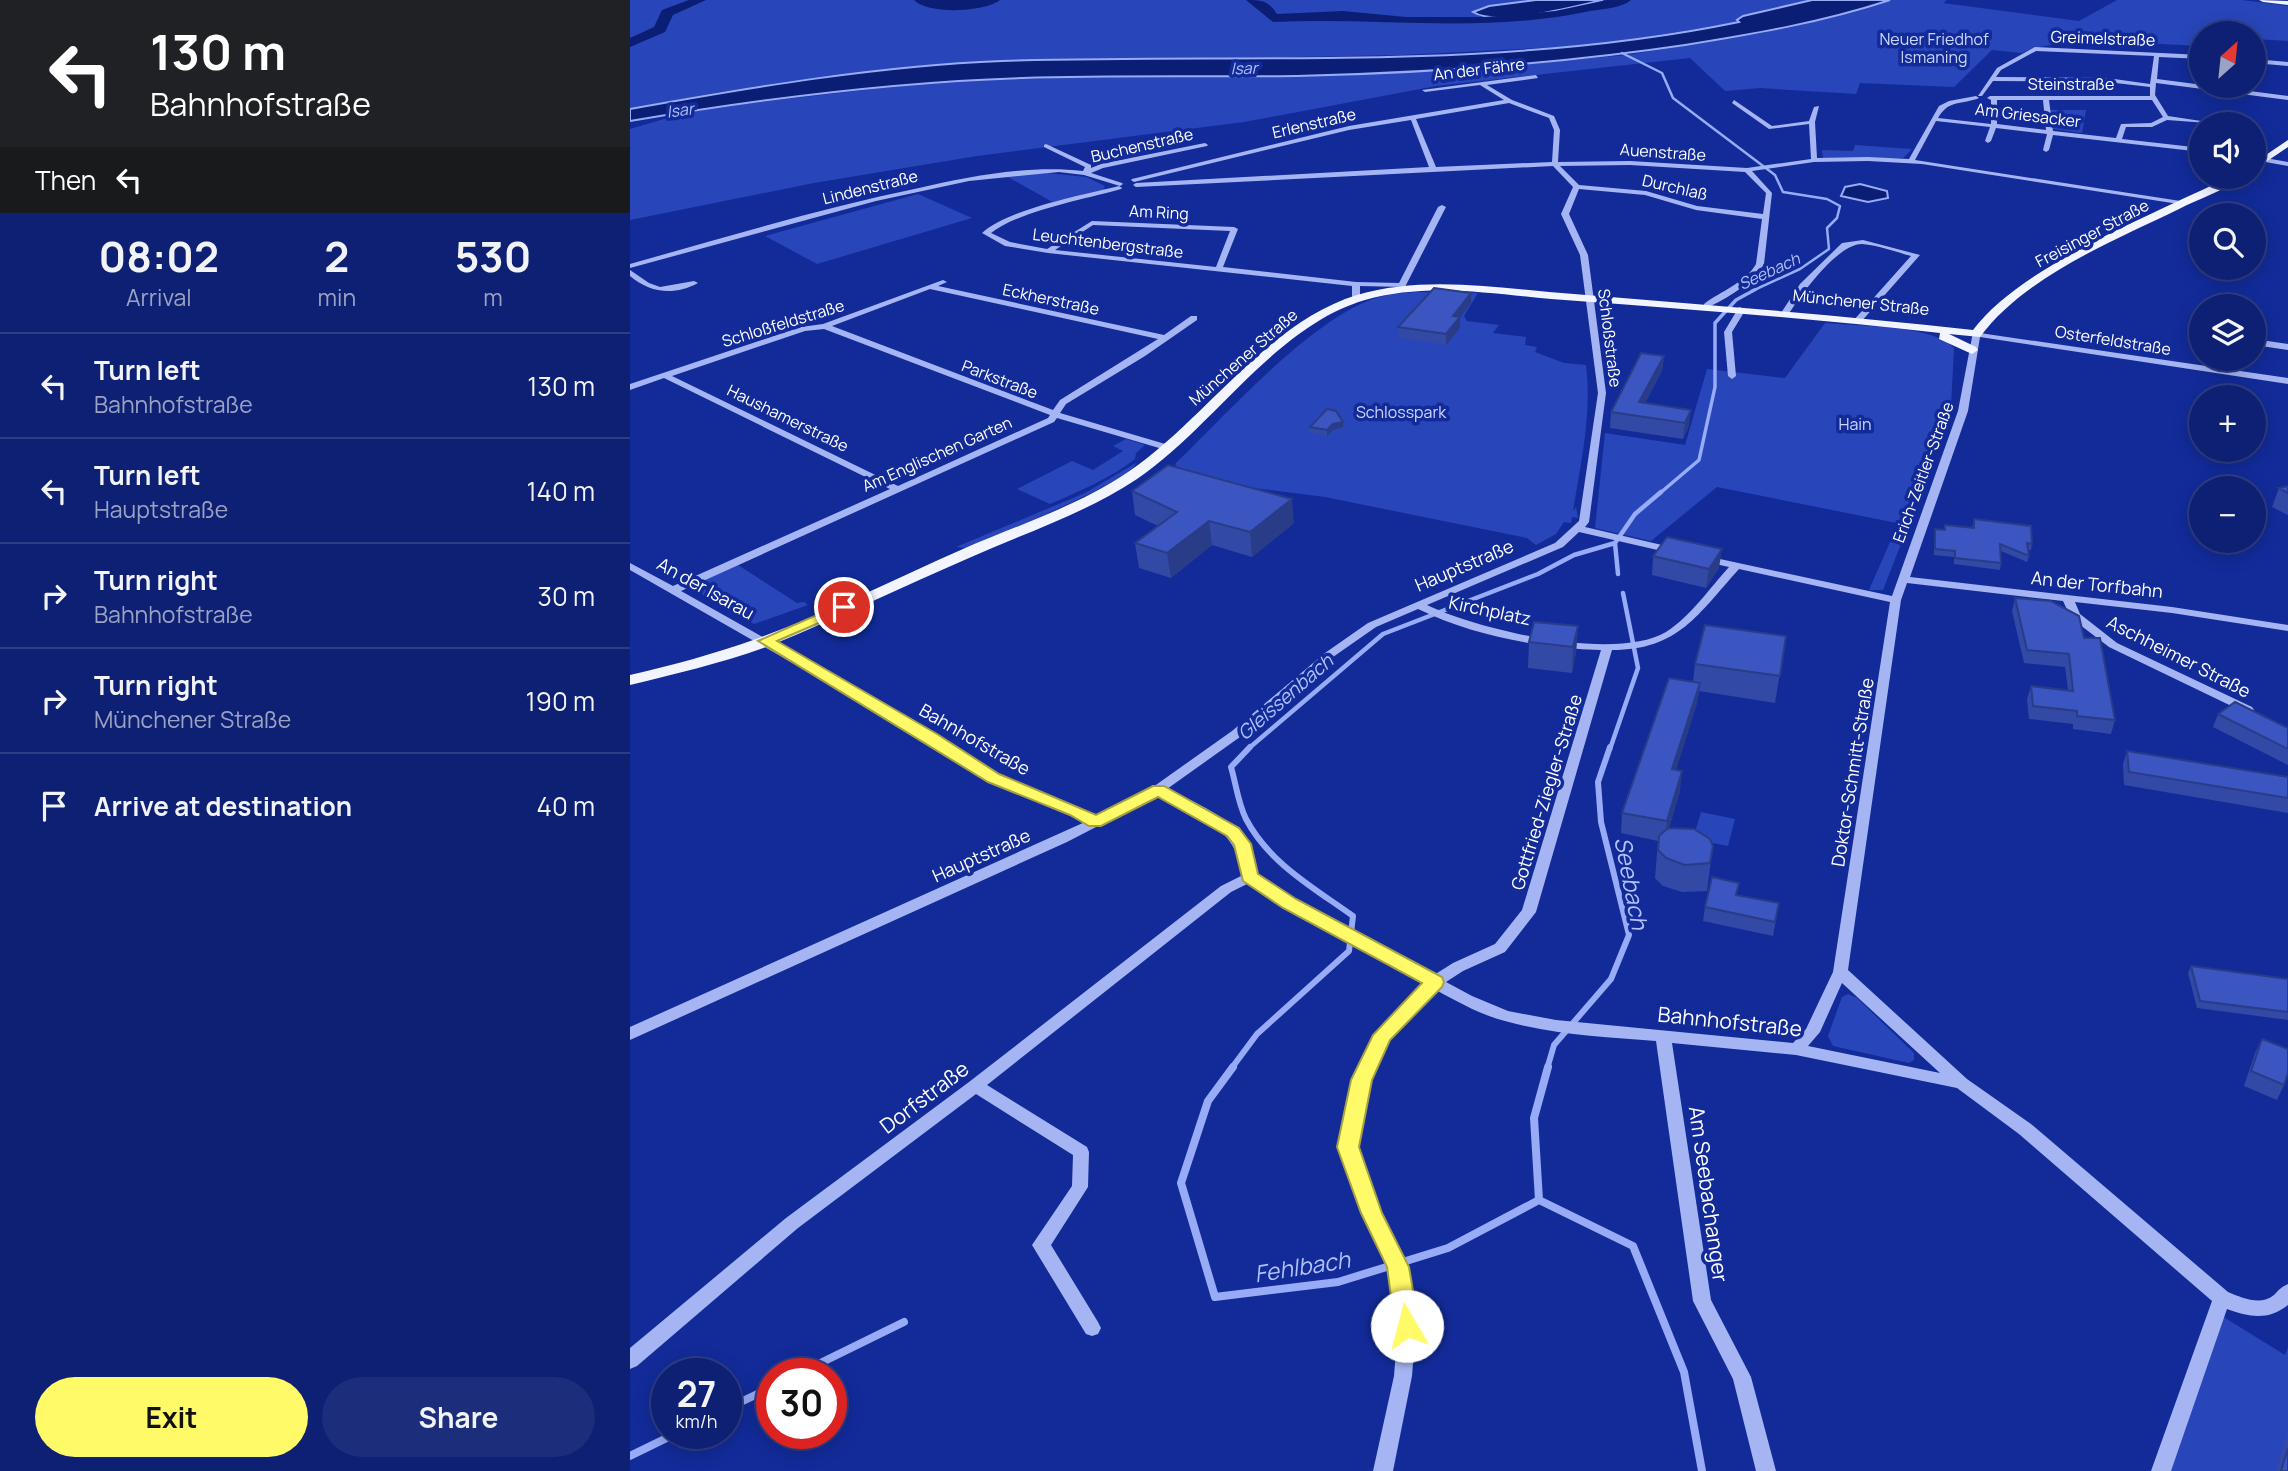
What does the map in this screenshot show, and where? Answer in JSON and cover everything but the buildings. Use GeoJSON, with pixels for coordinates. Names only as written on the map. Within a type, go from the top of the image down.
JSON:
{"type":"FeatureCollection","features":[{"type":"Feature","properties":{"kind":"main road"},"geometry":{"type":"LineString","coordinates":[[2263,0],[2288,4]]}},
{"type":"Feature","properties":{"kind":"main road"},"geometry":{"type":"LineString","coordinates":[[2267,160],[2288,143]]}},
{"type":"Feature","properties":{"kind":"main road","name":"Freisinger Straße"},"geometry":{"type":"LineString","coordinates":[[1976,334],[1981,322],[2025,288],[2212,189]]}},
{"type":"Feature","properties":{"kind":"main road","name":"Münchener Straße"},"geometry":{"type":"LineString","coordinates":[[630,680],[700,663],[766,641],[1102,494],[1134,475],[1169,448],[1284,342],[1331,310],[1356,299],[1414,289],[1738,309],[1976,334]]}},
{"type":"Feature","properties":{"kind":"main road"},"geometry":{"type":"LineString","coordinates":[[1916,327],[1949,337],[1972,350]]}},
{"type":"Feature","properties":{"kind":"street","name":"Greimelstraße"},"geometry":{"type":"LineString","coordinates":[[1978,96],[1999,69],[2035,49],[2189,56]]}},
{"type":"Feature","properties":{"kind":"street"},"geometry":{"type":"LineString","coordinates":[[2157,54],[2153,98],[2166,117]]}},
{"type":"Feature","properties":{"kind":"street"},"geometry":{"type":"LineString","coordinates":[[2266,62],[2288,64]]}},
{"type":"Feature","properties":{"kind":"street","name":"An der Fähre"},"geometry":{"type":"LineString","coordinates":[[1425,90],[1536,77]]}},
{"type":"Feature","properties":{"kind":"street"},"geometry":{"type":"LineString","coordinates":[[1991,79],[2107,80],[2288,98]]}},
{"type":"Feature","properties":{"kind":"street"},"geometry":{"type":"LineString","coordinates":[[1480,83],[1510,101],[1552,117],[1557,130],[1555,164],[1577,187]]}},
{"type":"Feature","properties":{"kind":"street"},"geometry":{"type":"LineString","coordinates":[[1911,161],[1945,104],[1978,96]]}},
{"type":"Feature","properties":{"kind":"street","name":"Steinstraße"},"geometry":{"type":"LineString","coordinates":[[1978,96],[1992,99],[2153,98]]}},
{"type":"Feature","properties":{"kind":"street"},"geometry":{"type":"LineString","coordinates":[[1988,141],[1994,125],[1992,99]]}},
{"type":"Feature","properties":{"kind":"street"},"geometry":{"type":"LineString","coordinates":[[2046,99],[2049,132],[2046,150]]}},
{"type":"Feature","properties":{"kind":"street","name":"Erlenstraße"},"geometry":{"type":"LineString","coordinates":[[1122,185],[1349,128],[1510,101]]}},
{"type":"Feature","properties":{"kind":"street"},"geometry":{"type":"LineString","coordinates":[[1734,102],[1771,128],[1812,122]]}},
{"type":"Feature","properties":{"kind":"street"},"geometry":{"type":"LineString","coordinates":[[1814,160],[1812,122],[1817,107]]}},
{"type":"Feature","properties":{"kind":"street"},"geometry":{"type":"LineString","coordinates":[[2119,139],[2123,125],[2152,125],[2166,117],[2189,120]]}},
{"type":"Feature","properties":{"kind":"street"},"geometry":{"type":"LineString","coordinates":[[1413,118],[1433,169]]}},
{"type":"Feature","properties":{"kind":"street","name":"Am Griesacker"},"geometry":{"type":"LineString","coordinates":[[1934,119],[2189,148]]}},
{"type":"Feature","properties":{"kind":"street","name":"Buchenstraße"},"geometry":{"type":"LineString","coordinates":[[1085,173],[1130,160],[1205,145]]}},
{"type":"Feature","properties":{"kind":"street"},"geometry":{"type":"LineString","coordinates":[[1046,146],[1090,166],[1085,173]]}},
{"type":"Feature","properties":{"kind":"street","name":"Auenstraße"},"geometry":{"type":"LineString","coordinates":[[1122,185],[1555,164],[1630,163],[1747,170],[1814,160],[1911,161],[2185,203]]}},
{"type":"Feature","properties":{"kind":"street"},"geometry":{"type":"LineString","coordinates":[[2267,160],[2288,164]]}},
{"type":"Feature","properties":{"kind":"street"},"geometry":{"type":"LineString","coordinates":[[1712,307],[1719,295],[1756,273],[1769,193],[1747,170]]}},
{"type":"Feature","properties":{"kind":"street","name":"Lindenstraße"},"geometry":{"type":"LineString","coordinates":[[630,267],[857,204],[941,184],[1016,172],[1085,173],[1122,185]]}},
{"type":"Feature","properties":{"kind":"street","name":"Leuchtenbergstraße"},"geometry":{"type":"LineString","coordinates":[[1122,185],[1008,221],[986,233],[1008,244],[1048,251],[1356,284],[1402,285]]}},
{"type":"Feature","properties":{"kind":"street","name":"Durchlaß"},"geometry":{"type":"LineString","coordinates":[[1577,187],[1646,193],[1696,208],[1766,217]]}},
{"type":"Feature","properties":{"kind":"street","name":"Schloßstraße"},"geometry":{"type":"LineString","coordinates":[[1577,187],[1565,214],[1584,255],[1602,393],[1584,522],[1580,529]]}},
{"type":"Feature","properties":{"kind":"street"},"geometry":{"type":"LineString","coordinates":[[1414,289],[1402,285],[1442,207]]}},
{"type":"Feature","properties":{"kind":"street","name":"Am Ring"},"geometry":{"type":"LineString","coordinates":[[1048,251],[1092,223],[1234,229],[1219,269]]}},
{"type":"Feature","properties":{"kind":"street"},"geometry":{"type":"LineString","coordinates":[[1785,313],[1803,286],[1845,245],[1863,242],[1916,255],[1857,321]]}},
{"type":"Feature","properties":{"kind":"street"},"geometry":{"type":"LineString","coordinates":[[630,272],[649,289],[663,290],[694,283]]}},
{"type":"Feature","properties":{"kind":"street","name":"Schloßfeldstraße"},"geometry":{"type":"LineString","coordinates":[[630,387],[804,329],[825,326],[943,282]]}},
{"type":"Feature","properties":{"kind":"street"},"geometry":{"type":"LineString","coordinates":[[1356,284],[1356,299]]}},
{"type":"Feature","properties":{"kind":"street","name":"Eckherstraße"},"geometry":{"type":"LineString","coordinates":[[930,287],[1166,338]]}},
{"type":"Feature","properties":{"kind":"street"},"geometry":{"type":"LineString","coordinates":[[1732,376],[1728,332],[1738,309]]}},
{"type":"Feature","properties":{"kind":"street","name":"Am Englischen Garten"},"geometry":{"type":"LineString","coordinates":[[674,590],[1051,420],[1063,402],[1194,318]]}},
{"type":"Feature","properties":{"kind":"street","name":"Parkstraße"},"geometry":{"type":"LineString","coordinates":[[825,326],[1055,415],[1169,448]]}},
{"type":"Feature","properties":{"kind":"street","name":"Erich-Zeitler-Straße"},"geometry":{"type":"LineString","coordinates":[[1902,579],[1963,411],[1976,334]]}},
{"type":"Feature","properties":{"kind":"street","name":"Osterfeldstraße"},"geometry":{"type":"LineString","coordinates":[[1976,334],[2288,381]]}},
{"type":"Feature","properties":{"kind":"street"},"geometry":{"type":"LineString","coordinates":[[2266,344],[2288,348]]}},
{"type":"Feature","properties":{"kind":"street","name":"Haushamerstraße"},"geometry":{"type":"LineString","coordinates":[[664,375],[897,489]]}},
{"type":"Feature","properties":{"kind":"street"},"geometry":{"type":"LineString","coordinates":[[1580,529],[1683,553]]}},
{"type":"Feature","properties":{"kind":"street","name":"Hauptstraße"},"geometry":{"type":"LineString","coordinates":[[630,1034],[1095,822],[1158,790],[1236,734],[1329,655],[1372,625],[1426,610],[1559,545],[1580,529]]}},
{"type":"Feature","properties":{"kind":"street"},"geometry":{"type":"LineString","coordinates":[[1696,556],[1896,600]]}},
{"type":"Feature","properties":{"kind":"street","name":"An der Isarau"},"geometry":{"type":"LineString","coordinates":[[630,566],[766,641]]}},
{"type":"Feature","properties":{"kind":"street","name":"Kirchplatz"},"geometry":{"type":"LineString","coordinates":[[1426,610],[1461,625],[1507,634],[1606,648],[1635,645],[1667,636],[1736,566]]}},
{"type":"Feature","properties":{"kind":"street","name":"An der Torfbahn"},"geometry":{"type":"LineString","coordinates":[[1902,579],[2172,610],[2288,628]]}},
{"type":"Feature","properties":{"kind":"street","name":"Doktor-Schmitt-Straße"},"geometry":{"type":"LineString","coordinates":[[1796,1049],[1812,1032],[1840,972],[1896,600],[1902,579]]}},
{"type":"Feature","properties":{"kind":"street","name":"Aschheimer Straße"},"geometry":{"type":"LineString","coordinates":[[2068,599],[2075,616],[2113,645],[2264,718]]}},
{"type":"Feature","properties":{"kind":"street","name":"Bahnhofstraße"},"geometry":{"type":"LineString","coordinates":[[766,641],[931,737],[993,778],[1076,811],[1095,822]]}},
{"type":"Feature","properties":{"kind":"street","name":"Gottfried-Ziegler-Straße"},"geometry":{"type":"LineString","coordinates":[[1383,1471],[1403,1376],[1406,1339],[1396,1262],[1372,1213],[1348,1147],[1361,1080],[1383,1035],[1435,982],[1458,967],[1500,948],[1529,912],[1606,648]]}},
{"type":"Feature","properties":{"kind":"street"},"geometry":{"type":"LineString","coordinates":[[1158,790],[1233,832],[1243,844],[1250,877]]}},
{"type":"Feature","properties":{"kind":"street","name":"Bahnhofstraße"},"geometry":{"type":"LineString","coordinates":[[1250,877],[1467,1000],[1507,1016],[1556,1026],[1796,1049],[1961,1083],[2025,1129],[2222,1298],[2244,1308],[2257,1310],[2272,1308],[2288,1292]]}},
{"type":"Feature","properties":{"kind":"street","name":"Dorfstraße"},"geometry":{"type":"LineString","coordinates":[[630,1360],[784,1230],[975,1086],[1226,889],[1250,877]]}},
{"type":"Feature","properties":{"kind":"street"},"geometry":{"type":"LineString","coordinates":[[1840,972],[1961,1083]]}},
{"type":"Feature","properties":{"kind":"street","name":"Am Seebachanger"},"geometry":{"type":"LineString","coordinates":[[1663,1037],[1702,1301],[1742,1377],[1766,1471]]}},
{"type":"Feature","properties":{"kind":"street"},"geometry":{"type":"LineString","coordinates":[[975,1086],[1081,1152],[1080,1186],[1041,1245],[1091,1328]]}},
{"type":"Feature","properties":{"kind":"street"},"geometry":{"type":"LineString","coordinates":[[2161,1471],[2222,1298]]}},
{"type":"Feature","properties":{"kind":"green space"},"geometry":{"type":"Polygon","coordinates":[[[630,0],[1536,0],[1478,9],[1478,15],[1485,18],[1557,11],[1603,0],[1812,0],[1743,16],[1738,20],[1740,22],[1597,45],[1402,55],[961,63],[720,92],[630,109],[630,0]]]}},
{"type":"Feature","properties":{"kind":"green space","name":"Neuer Friedhof Ismaning"},"geometry":{"type":"Polygon","coordinates":[[[1891,0],[1947,0],[1943,3],[2079,21],[2117,0],[2242,0],[2288,6],[2288,41],[2266,40],[2266,21],[2189,21],[2189,45],[2102,41],[2069,42],[2033,48],[2022,53],[1992,50],[1954,87],[1860,83],[1856,94],[1760,88],[1725,91],[1690,58],[1436,86],[1244,122],[977,156],[814,183],[630,220],[630,129],[698,109],[934,82],[1109,76],[1345,75],[1517,65],[1627,55],[1767,32],[1891,0]]]}},
{"type":"Feature","properties":{"kind":"green space"},"geometry":{"type":"Polygon","coordinates":[[[2050,110],[2086,110],[2082,133],[2053,129],[2050,110]]]}},
{"type":"Feature","properties":{"kind":"green space"},"geometry":{"type":"Polygon","coordinates":[[[1855,145],[1912,149],[1903,158],[1823,158],[1822,150],[1853,151],[1855,145]]]}},
{"type":"Feature","properties":{"kind":"green space"},"geometry":{"type":"Polygon","coordinates":[[[1047,173],[1086,177],[1105,186],[1103,190],[1056,204],[1006,176],[1047,173]]]}},
{"type":"Feature","properties":{"kind":"green space"},"geometry":{"type":"Polygon","coordinates":[[[918,194],[972,218],[817,264],[765,236],[918,194]]]}},
{"type":"Feature","properties":{"kind":"green space","name":"Schlosspark"},"geometry":{"type":"Polygon","coordinates":[[[1416,292],[1478,293],[1464,316],[1467,321],[1499,325],[1493,333],[1526,337],[1525,345],[1537,347],[1535,352],[1564,363],[1586,365],[1587,420],[1573,511],[1576,507],[1578,518],[1572,517],[1571,523],[1564,522],[1556,534],[1536,545],[1527,538],[1325,497],[1152,475],[1178,468],[1175,464],[1243,396],[1295,348],[1322,328],[1373,299],[1416,292]]]}},
{"type":"Feature","properties":{"kind":"green space","name":"Hain"},"geometry":{"type":"Polygon","coordinates":[[[1825,323],[1913,331],[1944,340],[1954,348],[1951,407],[1907,525],[1717,487],[1651,541],[1595,528],[1605,433],[1685,445],[1707,369],[1785,378],[1825,323]]]}},
{"type":"Feature","properties":{"kind":"green space"},"geometry":{"type":"Polygon","coordinates":[[[1126,439],[1145,445],[1136,453],[1135,459],[1105,479],[1050,504],[1017,489],[1072,461],[1093,470],[1123,451],[1113,446],[1126,439]]]}},
{"type":"Feature","properties":{"kind":"green space"},"geometry":{"type":"Polygon","coordinates":[[[1136,463],[1129,471],[1088,495],[967,548],[956,547],[1085,493],[1136,463]]]}},
{"type":"Feature","properties":{"kind":"green space"},"geometry":{"type":"Polygon","coordinates":[[[1890,542],[1901,544],[1883,590],[1869,590],[1890,542]]]}},
{"type":"Feature","properties":{"kind":"green space"},"geometry":{"type":"Polygon","coordinates":[[[738,565],[797,603],[804,602],[808,605],[754,624],[693,589],[695,584],[738,565]]]}},
{"type":"Feature","properties":{"kind":"green space"},"geometry":{"type":"Polygon","coordinates":[[[1701,812],[1735,819],[1728,846],[1693,839],[1701,812]]]}},
{"type":"Feature","properties":{"kind":"green space"},"geometry":{"type":"Polygon","coordinates":[[[1848,994],[1857,998],[1914,1053],[1914,1060],[1909,1063],[1833,1046],[1828,1036],[1842,997],[1848,994]]]}},
{"type":"Feature","properties":{"kind":"green space"},"geometry":{"type":"Polygon","coordinates":[[[2222,1316],[2285,1355],[2288,1347],[2288,1471],[2165,1471],[2222,1316]]]}},
{"type":"Feature","properties":{"kind":"water"},"geometry":{"type":"Polygon","coordinates":[[[1536,0],[1603,0],[1517,17],[1484,16],[1473,12],[1489,6],[1536,0]]]}},
{"type":"Feature","properties":{"kind":"water","name":"Isar"},"geometry":{"type":"Polygon","coordinates":[[[1812,0],[1890,0],[1814,21],[1737,36],[1637,52],[1540,62],[1346,75],[1023,78],[924,83],[826,93],[630,121],[630,109],[769,85],[908,68],[1002,61],[1372,57],[1556,48],[1648,38],[1739,22],[1737,20],[1743,16],[1812,0]]]}},
{"type":"Feature","properties":{"kind":"water"},"geometry":{"type":"Polygon","coordinates":[[[1860,184],[1887,191],[1888,198],[1868,202],[1841,196],[1845,187],[1860,184]]]}},
{"type":"Feature","properties":{"kind":"waterway"},"geometry":{"type":"LineString","coordinates":[[630,43],[660,29],[667,13],[700,0]]}},
{"type":"Feature","properties":{"kind":"waterway"},"geometry":{"type":"LineString","coordinates":[[920,0],[926,4],[944,6],[994,0]]}},
{"type":"Feature","properties":{"kind":"waterway"},"geometry":{"type":"LineString","coordinates":[[1252,0],[1266,7],[1273,18],[1343,15],[1406,21],[1485,21],[1555,15],[1625,0]]}},
{"type":"Feature","properties":{"kind":"waterway","name":"Seebach"},"geometry":{"type":"LineString","coordinates":[[1622,53],[1662,73],[1673,98],[1775,175],[1783,192],[1827,199],[1840,206],[1837,218],[1827,228],[1829,249],[1800,269],[1754,290]]}},
{"type":"Feature","properties":{"kind":"waterway","name":"Seebach"},"geometry":{"type":"LineString","coordinates":[[1659,494],[1699,460],[1715,387],[1715,323],[1736,300],[1754,290]]}},
{"type":"Feature","properties":{"kind":"waterway","name":"Seebach"},"geometry":{"type":"LineString","coordinates":[[1615,543],[1635,514],[1661,492]]}},
{"type":"Feature","properties":{"kind":"waterway","name":"Gleissenbach"},"geometry":{"type":"LineString","coordinates":[[1249,749],[1383,634],[1538,574],[1574,555],[1615,543]]}},
{"type":"Feature","properties":{"kind":"waterway","name":"Seebach"},"geometry":{"type":"LineString","coordinates":[[1615,543],[1618,574]]}},
{"type":"Feature","properties":{"kind":"waterway","name":"Seebach"},"geometry":{"type":"LineString","coordinates":[[1610,749],[1638,668],[1623,593]]}},
{"type":"Feature","properties":{"kind":"waterway","name":"Seebach"},"geometry":{"type":"LineString","coordinates":[[1547,1069],[1554,1045],[1611,979],[1629,935],[1601,822],[1598,782],[1610,747]]}},
{"type":"Feature","properties":{"kind":"waterway","name":"Gleissenbach"},"geometry":{"type":"LineString","coordinates":[[1231,1069],[1257,1034],[1349,951],[1353,916],[1280,862],[1267,849],[1246,819],[1231,767],[1249,749]]}},
{"type":"Feature","properties":{"kind":"waterway","name":"Fehlbach"},"geometry":{"type":"LineString","coordinates":[[1233,1067],[1208,1101],[1181,1183],[1215,1297],[1338,1282],[1448,1248],[1539,1200]]}},
{"type":"Feature","properties":{"kind":"waterway","name":"Seebach"},"geometry":{"type":"LineString","coordinates":[[1539,1200],[1534,1118],[1548,1067]]}},
{"type":"Feature","properties":{"kind":"waterway","name":"Seebach"},"geometry":{"type":"LineString","coordinates":[[1539,1200],[1633,1246],[1684,1372],[1702,1471]]}},
{"type":"Feature","properties":{"kind":"waterway","name":"Gleissenbach"},"geometry":{"type":"LineString","coordinates":[[831,1358],[904,1322]]}},
{"type":"Feature","properties":{"kind":"waterway","name":"Gleissenbach"},"geometry":{"type":"LineString","coordinates":[[742,1401],[756,1395]]}},
{"type":"Feature","properties":{"kind":"waterway","name":"Gleissenbach"},"geometry":{"type":"LineString","coordinates":[[630,1456],[651,1446]]}},
{"type":"Feature","properties":{"kind":"route"},"geometry":{"type":"LineString","coordinates":[[844,607],[766,641],[931,737],[993,778],[1020,791],[1076,811],[1095,822],[1158,790],[1220,822],[1233,832],[1243,844],[1249,861],[1250,877],[1289,903],[1381,950],[1435,982],[1383,1035],[1361,1080],[1348,1147],[1372,1213],[1398,1267],[1407,1326]]}}]}
